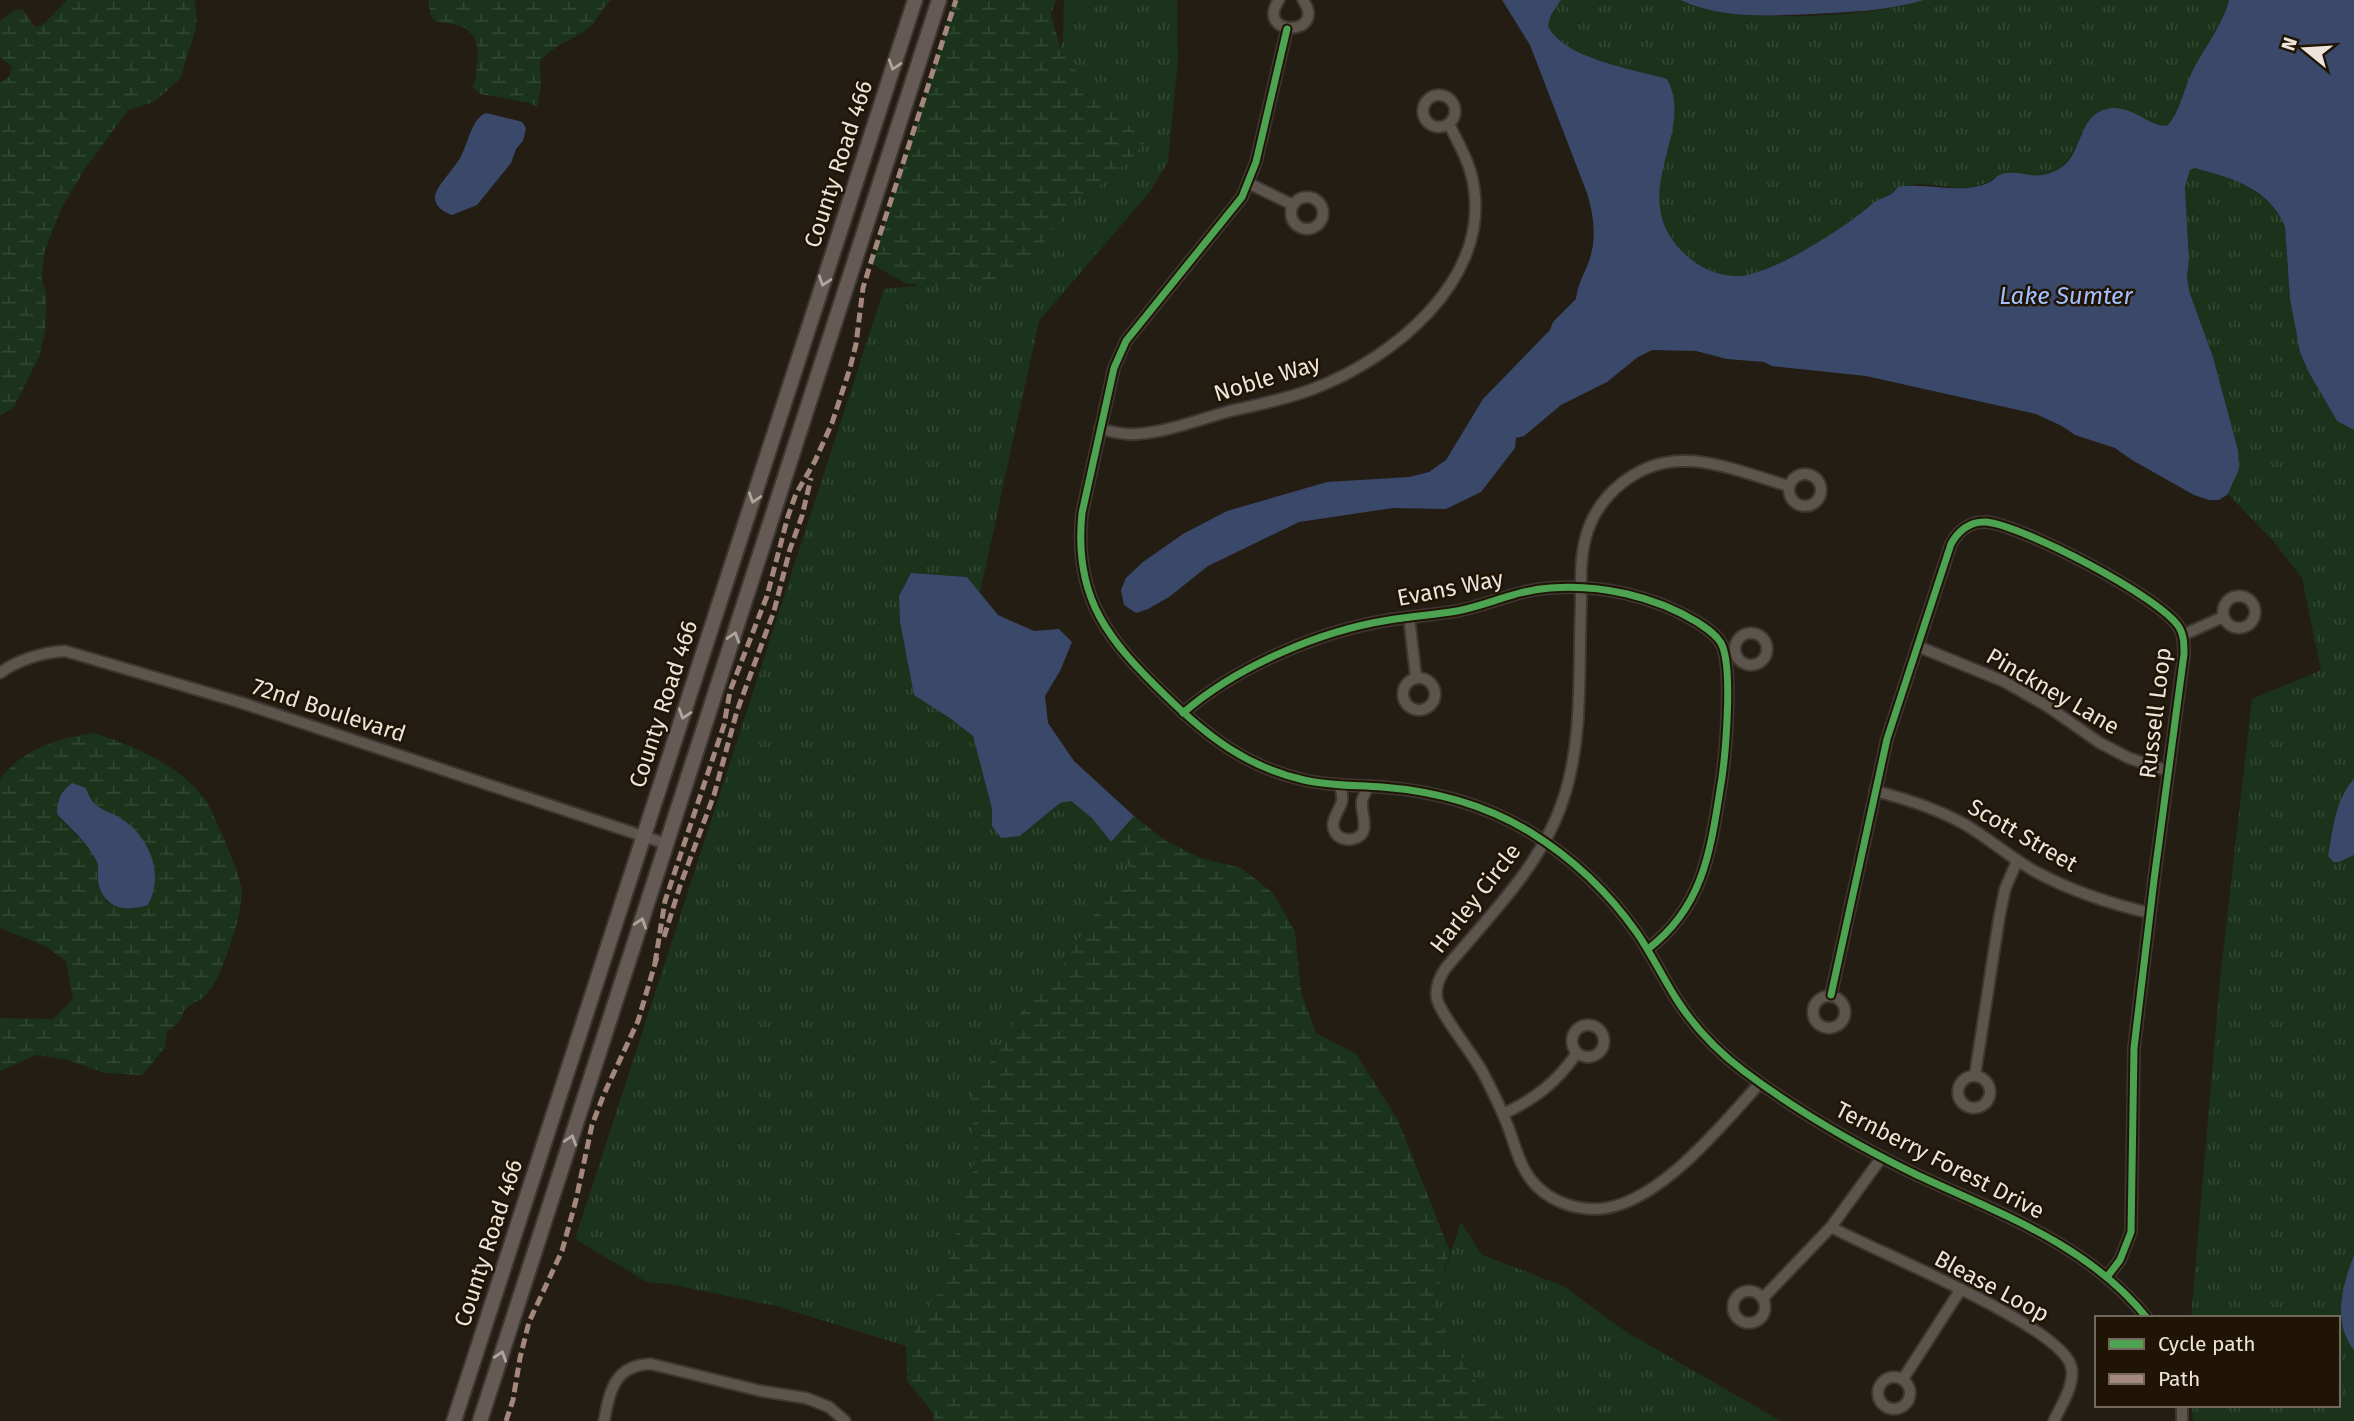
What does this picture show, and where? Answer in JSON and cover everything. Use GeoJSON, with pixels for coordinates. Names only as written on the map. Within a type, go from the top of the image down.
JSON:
{"type":"FeatureCollection","features":[{"type":"Feature","properties":{"kind":"main road","name":"County Road 466"},"geometry":{"type":"LineString","coordinates":[[454,1421],[915,0]]}},
{"type":"Feature","properties":{"kind":"main road","name":"County Road 466"},"geometry":{"type":"LineString","coordinates":[[480,1421],[939,0]]}},
{"type":"Feature","properties":{"kind":"street"},"geometry":{"type":"LineString","coordinates":[[1279,0],[1274,8],[1275,19],[1287,29],[1299,27],[1307,19],[1307,7],[1303,0]]}},
{"type":"Feature","properties":{"kind":"street","name":"Ternberry Forest Drive"},"geometry":{"type":"LineString","coordinates":[[1287,29],[1259,152],[1248,183],[1231,211],[1126,341],[1114,368],[1082,513],[1080,541],[1083,571],[1100,618],[1120,650],[1205,733],[1253,762],[1305,780],[1412,790],[1474,806],[1528,831],[1583,872],[1623,913],[1689,1018],[1724,1055],[1760,1083],[1817,1120],[1882,1157],[2068,1248],[2106,1277],[2145,1316]]}},
{"type":"Feature","properties":{"kind":"street","name":"Noble Way"},"geometry":{"type":"LineString","coordinates":[[1100,429],[1124,434],[1144,433],[1311,390],[1366,362],[1410,330],[1457,277],[1475,230],[1472,178],[1464,153],[1449,124]]}},
{"type":"Feature","properties":{"kind":"street"},"geometry":{"type":"LineString","coordinates":[[1248,183],[1293,205]]}},
{"type":"Feature","properties":{"kind":"street","name":"Harley Circle"},"geometry":{"type":"LineString","coordinates":[[1760,1083],[1695,1153],[1658,1184],[1631,1202],[1606,1209],[1570,1206],[1542,1191],[1520,1161],[1503,1114],[1482,1071],[1440,1008],[1436,992],[1445,969],[1522,876],[1543,842],[1563,799],[1572,766],[1579,666],[1582,554],[1597,509],[1618,485],[1645,469],[1670,462],[1697,461],[1789,486]]}},
{"type":"Feature","properties":{"kind":"street","name":"Russell Loop"},"geometry":{"type":"LineString","coordinates":[[1831,995],[1886,739],[1951,544],[1964,528],[1986,522],[2048,543],[2113,578],[2174,621],[2183,635],[2184,654],[2134,1048],[2132,1220],[2124,1252],[2106,1277]]}},
{"type":"Feature","properties":{"kind":"street","name":"Evans Way"},"geometry":{"type":"LineString","coordinates":[[1183,713],[1197,700],[1235,677],[1287,651],[1364,625],[1456,611],[1507,596],[1548,588],[1616,591],[1671,609],[1706,628],[1730,652],[1725,758],[1716,819],[1700,881],[1674,926],[1648,949]]}},
{"type":"Feature","properties":{"kind":"street"},"geometry":{"type":"LineString","coordinates":[[1409,617],[1416,677]]}},
{"type":"Feature","properties":{"kind":"street"},"geometry":{"type":"LineString","coordinates":[[2183,635],[2223,617]]}},
{"type":"Feature","properties":{"kind":"street","name":"Pinckney Lane"},"geometry":{"type":"LineString","coordinates":[[1917,646],[2003,681],[2048,706],[2099,743],[2129,758],[2168,771]]}},
{"type":"Feature","properties":{"kind":"street","name":"72nd Boulevard"},"geometry":{"type":"LineString","coordinates":[[0,673],[50,652],[65,650],[249,706],[667,844]]}},
{"type":"Feature","properties":{"kind":"street"},"geometry":{"type":"LineString","coordinates":[[1340,785],[1342,797],[1332,822],[1338,835],[1351,840],[1363,832],[1366,825],[1361,808],[1362,798],[1369,786]]}},
{"type":"Feature","properties":{"kind":"street","name":"Scott Street"},"geometry":{"type":"LineString","coordinates":[[1875,791],[1917,803],[1949,817],[1975,831],[2017,861],[2078,891],[2150,913]]}},
{"type":"Feature","properties":{"kind":"street"},"geometry":{"type":"LineString","coordinates":[[1975,1075],[1999,919],[2005,889],[2017,861]]}},
{"type":"Feature","properties":{"kind":"street"},"geometry":{"type":"LineString","coordinates":[[1503,1114],[1520,1106],[1550,1085],[1577,1053]]}},
{"type":"Feature","properties":{"kind":"street"},"geometry":{"type":"LineString","coordinates":[[1763,1298],[1831,1227],[1882,1157]]}},
{"type":"Feature","properties":{"kind":"street","name":"Blease Loop"},"geometry":{"type":"LineString","coordinates":[[1831,1227],[1961,1289],[2026,1324],[2068,1359],[2072,1375],[2070,1385],[2054,1421]]}},
{"type":"Feature","properties":{"kind":"street"},"geometry":{"type":"LineString","coordinates":[[1903,1379],[1961,1289]]}},
{"type":"Feature","properties":{"kind":"street"},"geometry":{"type":"LineString","coordinates":[[604,1421],[616,1380],[631,1368],[651,1364],[761,1391],[806,1398],[829,1407],[845,1421]]}},
{"type":"Feature","properties":{"kind":"green space"},"geometry":{"type":"Polygon","coordinates":[[[67,0],[194,0],[195,31],[182,77],[154,102],[128,110],[85,169],[62,207],[44,253],[42,280],[46,293],[46,313],[40,355],[14,407],[0,416],[0,83],[10,76],[12,67],[0,57],[0,21],[15,10],[23,9],[32,24],[37,27],[45,23],[67,0]]]}},
{"type":"Feature","properties":{"kind":"green space"},"geometry":{"type":"Polygon","coordinates":[[[429,0],[612,0],[591,26],[552,50],[540,61],[541,87],[537,107],[530,103],[480,94],[472,86],[478,53],[474,37],[463,27],[436,22],[430,15],[429,0]]]}},
{"type":"Feature","properties":{"kind":"green space"},"geometry":{"type":"Polygon","coordinates":[[[955,0],[1056,0],[1051,15],[1062,53],[1087,84],[1145,142],[1132,158],[1095,190],[1077,196],[1024,271],[961,290],[905,283],[872,264],[955,0]]]}},
{"type":"Feature","properties":{"kind":"green space"},"geometry":{"type":"Polygon","coordinates":[[[1064,0],[1177,0],[1178,59],[1168,162],[1148,194],[1039,321],[980,593],[967,577],[911,573],[899,596],[900,622],[914,695],[973,736],[992,809],[992,826],[1021,836],[1060,803],[1072,801],[1092,818],[1129,866],[1093,916],[1064,964],[1016,1018],[971,1096],[975,1164],[942,1285],[906,1346],[776,1306],[647,1282],[575,1239],[884,289],[915,286],[960,270],[1063,42],[1064,0]]]}},
{"type":"Feature","properties":{"kind":"green space"},"geometry":{"type":"Polygon","coordinates":[[[1561,0],[1680,0],[1733,13],[1801,16],[1869,11],[1924,0],[2229,0],[2168,125],[2155,124],[2123,109],[2104,110],[2088,122],[2068,159],[2051,173],[2037,176],[1999,175],[1984,184],[1965,188],[1927,184],[1907,186],[1883,197],[1829,236],[1796,255],[1756,273],[1739,276],[1706,269],[1691,260],[1679,248],[1662,218],[1659,195],[1666,144],[1667,79],[1619,67],[1569,47],[1556,37],[1548,26],[1551,15],[1561,0]]]}},
{"type":"Feature","properties":{"kind":"green space"},"geometry":{"type":"Polygon","coordinates":[[[2195,168],[2248,187],[2269,203],[2278,214],[2285,227],[2290,299],[2300,352],[2337,421],[2354,430],[2354,779],[2342,795],[2328,856],[2339,862],[2354,855],[2354,1255],[2341,1300],[2354,1350],[2354,1421],[2193,1421],[2192,1407],[2340,1407],[2340,1316],[2191,1316],[2220,980],[2252,699],[2321,670],[2302,578],[2274,542],[2228,494],[2234,483],[2238,450],[2213,357],[2189,291],[2187,277],[2189,259],[2185,187],[2190,170],[2195,168]]]}},
{"type":"Feature","properties":{"kind":"green space"},"geometry":{"type":"Polygon","coordinates":[[[94,733],[156,758],[196,788],[210,808],[237,872],[242,890],[239,914],[225,961],[212,987],[206,995],[184,1010],[178,1022],[167,1031],[165,1047],[143,1075],[105,1073],[68,1060],[36,1055],[0,1071],[0,1018],[53,1019],[73,999],[66,961],[45,946],[0,928],[0,779],[30,753],[94,733]],[[86,788],[57,814],[92,852],[99,864],[97,877],[107,902],[123,908],[137,909],[150,853],[127,823],[95,807],[86,788]]]}},
{"type":"Feature","properties":{"kind":"green space"},"geometry":{"type":"Polygon","coordinates":[[[1134,816],[1166,841],[1200,858],[1241,868],[1273,893],[1295,932],[1301,992],[1316,1033],[1356,1054],[1398,1120],[1450,1252],[1432,1309],[1474,1379],[1507,1421],[934,1421],[933,1413],[907,1381],[906,1346],[942,1285],[975,1164],[971,1096],[1016,1018],[1064,964],[1093,916],[1129,866],[1111,842],[1134,816]]]}},
{"type":"Feature","properties":{"kind":"green space"},"geometry":{"type":"Polygon","coordinates":[[[1461,1222],[1482,1255],[1563,1286],[1628,1333],[1781,1421],[1507,1421],[1474,1379],[1432,1309],[1461,1222]]]}},
{"type":"Feature","properties":{"kind":"water","name":"Lake Sumter"},"geometry":{"type":"Polygon","coordinates":[[[1502,0],[1561,0],[1551,15],[1548,26],[1556,37],[1569,47],[1619,67],[1667,79],[1673,96],[1674,114],[1660,187],[1664,224],[1676,244],[1693,261],[1714,272],[1738,276],[1770,268],[1808,248],[1875,202],[1893,193],[1898,187],[1968,188],[1987,183],[2002,174],[2042,175],[2059,169],[2072,156],[2088,122],[2103,110],[2122,109],[2154,123],[2168,125],[2229,0],[2354,0],[2354,430],[2337,421],[2300,352],[2290,299],[2285,227],[2278,214],[2270,203],[2248,187],[2195,168],[2190,170],[2185,187],[2189,291],[2213,357],[2238,450],[2239,469],[2228,494],[2219,500],[2194,495],[2115,448],[2075,435],[2036,414],[1866,376],[1772,366],[1764,362],[1727,359],[1696,351],[1652,350],[1638,357],[1607,382],[1561,405],[1524,436],[1516,438],[1515,448],[1481,492],[1446,509],[1393,508],[1299,522],[1208,566],[1169,597],[1136,613],[1124,605],[1121,590],[1126,578],[1143,562],[1183,534],[1227,511],[1327,482],[1409,477],[1429,472],[1446,460],[1483,399],[1576,299],[1593,244],[1594,227],[1587,193],[1530,45],[1502,0]]]}},
{"type":"Feature","properties":{"kind":"water"},"geometry":{"type":"Polygon","coordinates":[[[1680,0],[1924,0],[1868,10],[1762,15],[1712,10],[1680,0]]]}},
{"type":"Feature","properties":{"kind":"water"},"geometry":{"type":"Polygon","coordinates":[[[486,113],[522,122],[526,128],[523,141],[516,149],[511,163],[477,205],[452,215],[440,208],[435,196],[459,159],[474,125],[481,115],[486,113]]]}},
{"type":"Feature","properties":{"kind":"water"},"geometry":{"type":"Polygon","coordinates":[[[911,573],[967,577],[998,615],[1034,631],[1059,629],[1072,642],[1060,671],[1045,696],[1048,723],[1074,761],[1134,816],[1111,842],[1092,818],[1071,801],[1060,803],[1020,836],[1001,838],[992,826],[992,809],[973,736],[914,695],[900,622],[899,596],[911,573]]]}},
{"type":"Feature","properties":{"kind":"water"},"geometry":{"type":"Polygon","coordinates":[[[2354,779],[2354,855],[2334,862],[2328,856],[2336,815],[2343,796],[2354,779]]]}},
{"type":"Feature","properties":{"kind":"water"},"geometry":{"type":"Polygon","coordinates":[[[72,783],[86,788],[93,802],[126,822],[142,839],[155,871],[153,894],[148,905],[123,908],[110,903],[105,897],[98,881],[97,863],[92,853],[57,814],[60,796],[72,783]]]}},
{"type":"Feature","properties":{"kind":"water"},"geometry":{"type":"Polygon","coordinates":[[[2354,1255],[2354,1350],[2343,1328],[2341,1304],[2354,1255]]]}},
{"type":"Feature","properties":{"kind":"marked path"},"geometry":{"type":"LineString","coordinates":[[655,963],[665,901],[724,725],[730,691],[767,596],[796,494],[832,423],[850,368],[863,288],[956,0]]}},
{"type":"Feature","properties":{"kind":"marked path"},"geometry":{"type":"LineString","coordinates":[[664,937],[714,795],[737,711],[774,611],[811,478]]}},
{"type":"Feature","properties":{"kind":"marked path"},"geometry":{"type":"LineString","coordinates":[[506,1421],[529,1322],[562,1251],[592,1125],[638,1021],[657,957]]}},
{"type":"Feature","properties":{"kind":"cycle path"},"geometry":{"type":"LineString","coordinates":[[1287,29],[1256,162],[1242,197],[1126,341],[1114,368],[1082,513],[1081,543],[1083,570],[1090,594],[1112,637],[1146,677],[1182,712],[1246,759],[1283,774],[1314,782],[1401,789],[1459,801],[1513,822],[1546,842],[1589,877],[1614,904],[1637,933],[1691,1020],[1716,1048],[1735,1064],[1806,1114],[1849,1139],[1915,1174],[2009,1217],[2070,1250],[2098,1270],[2145,1316]]}},
{"type":"Feature","properties":{"kind":"cycle path"},"geometry":{"type":"LineString","coordinates":[[1831,995],[1887,739],[1951,544],[1957,535],[1970,525],[1980,522],[2004,526],[2029,535],[2119,581],[2167,614],[2181,630],[2184,654],[2134,1048],[2131,1232],[2120,1260],[2107,1277]]}},
{"type":"Feature","properties":{"kind":"cycle path"},"geometry":{"type":"LineString","coordinates":[[1183,713],[1204,696],[1253,666],[1307,642],[1362,625],[1457,611],[1526,592],[1569,587],[1607,590],[1645,599],[1680,613],[1714,634],[1725,655],[1728,693],[1724,759],[1712,836],[1700,878],[1681,916],[1648,949]]}}]}
